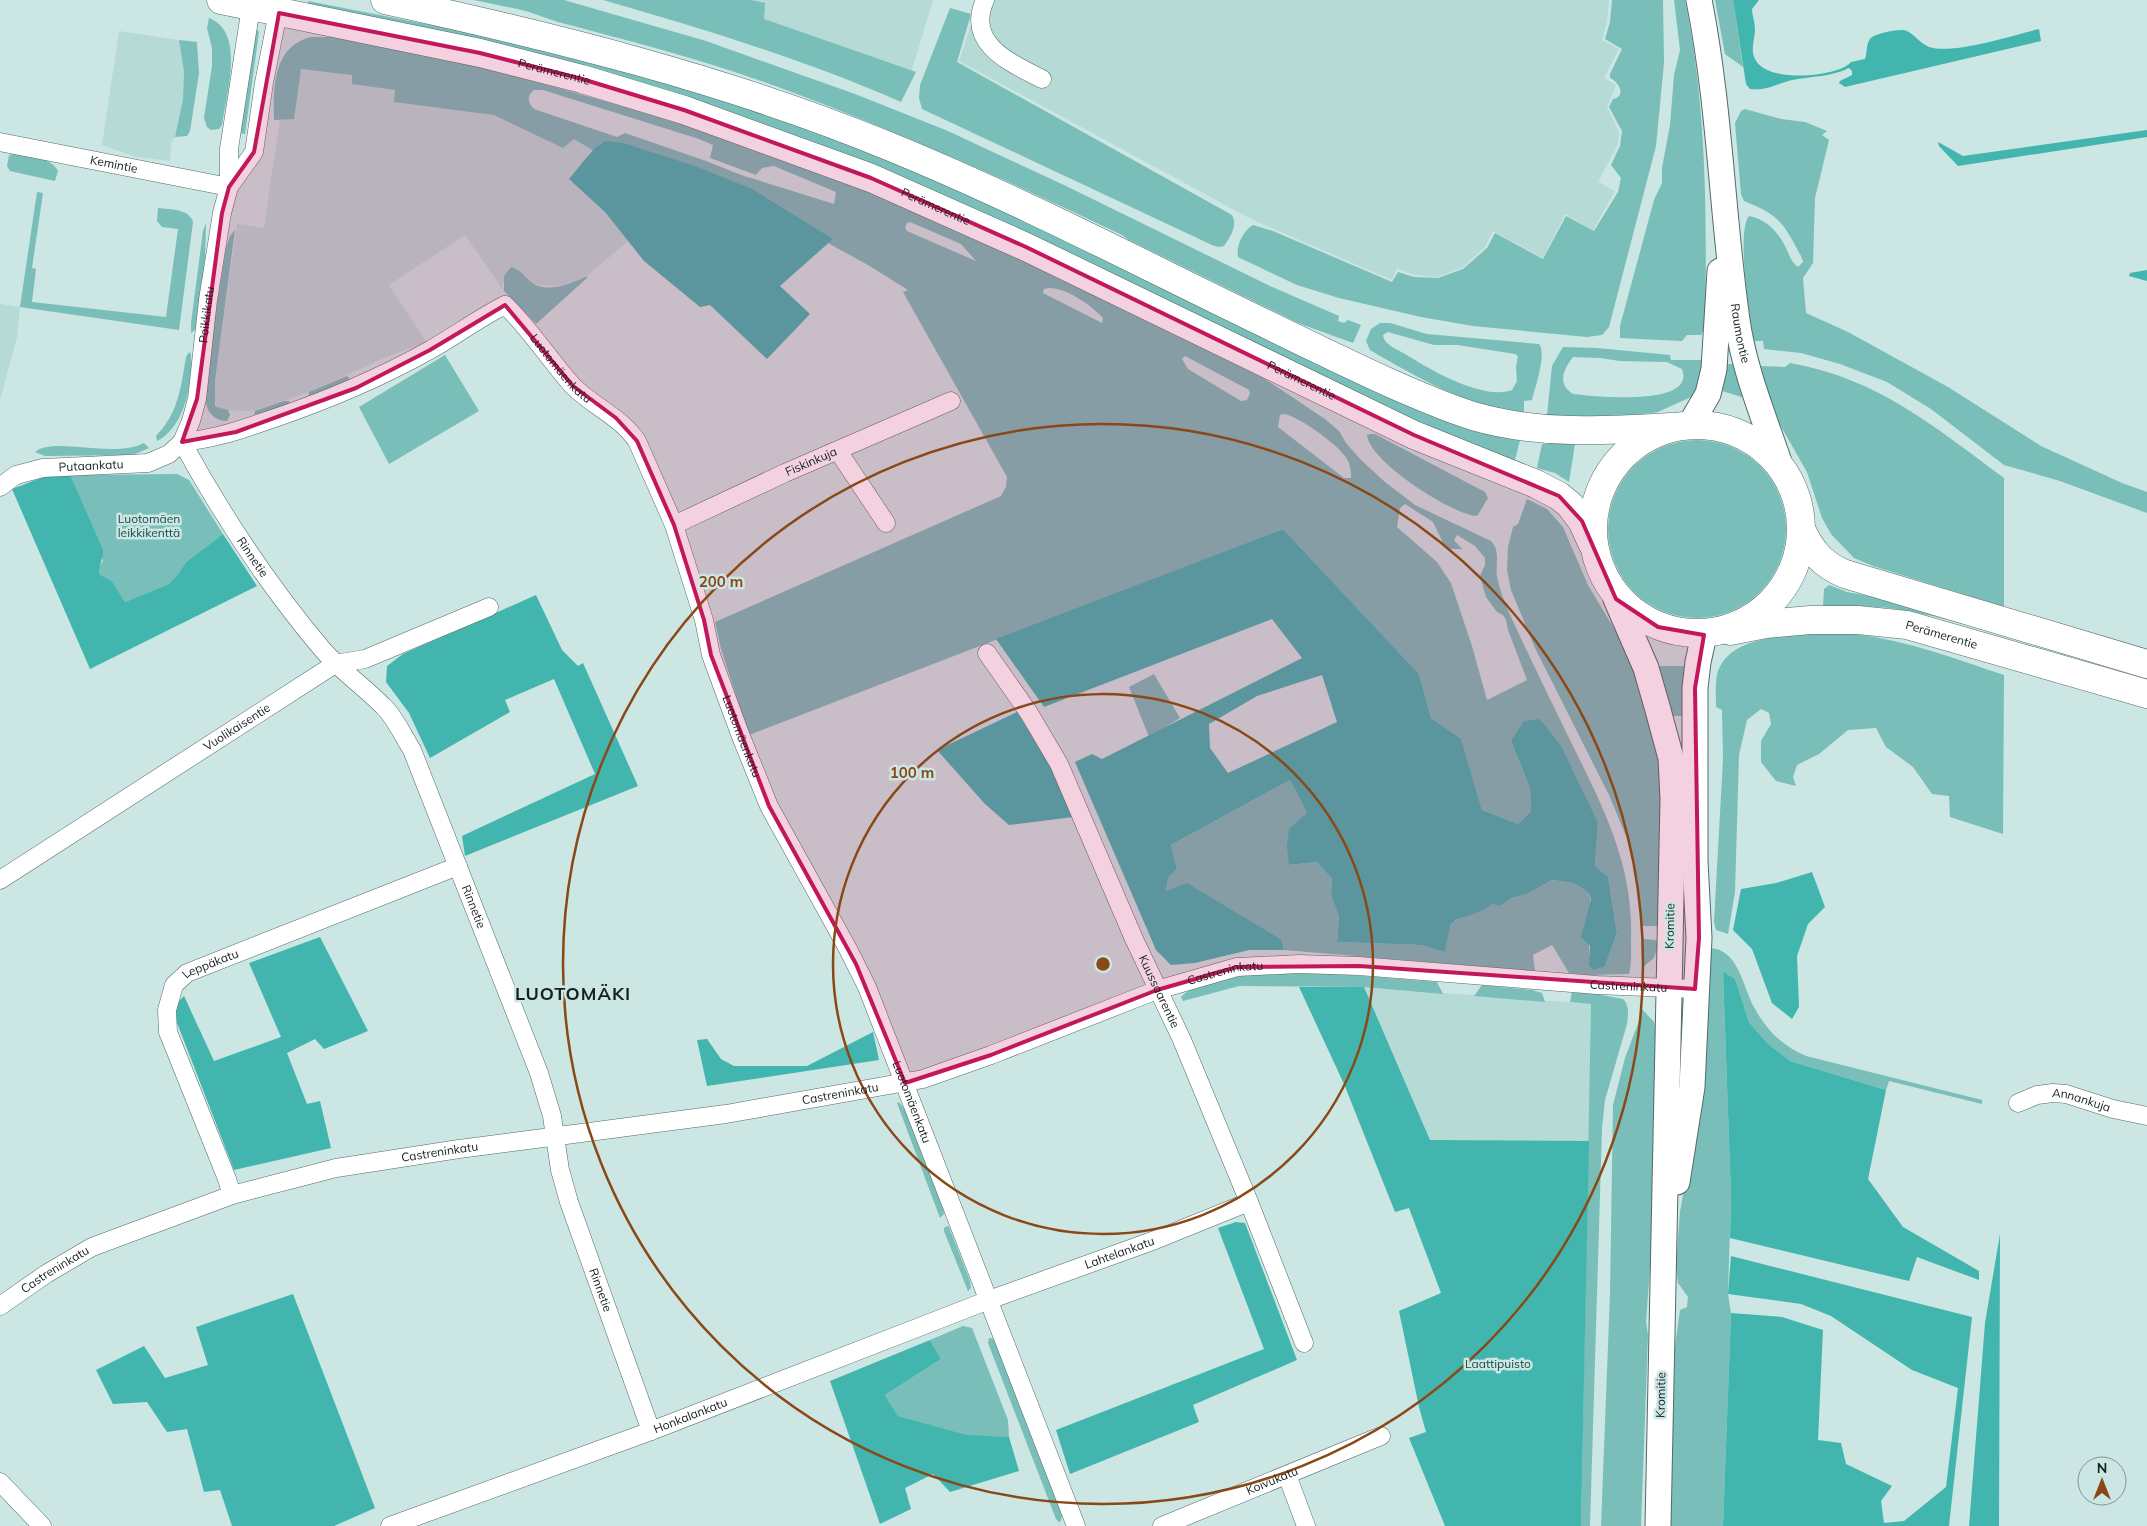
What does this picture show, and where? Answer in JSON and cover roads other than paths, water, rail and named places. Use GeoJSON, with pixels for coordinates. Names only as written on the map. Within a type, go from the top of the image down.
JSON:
{"type":"FeatureCollection","features":[{"type":"Feature","properties":{"kind":"highway","name":"Perämerentie"},"geometry":{"type":"LineString","coordinates":[[221,0],[280,6],[582,79],[684,110],[871,178],[1026,247],[1414,435],[1536,484],[1570,505],[1582,521],[1592,543]]}},
{"type":"Feature","properties":{"kind":"highway"},"geometry":{"type":"LineString","coordinates":[[385,0],[494,24],[694,78],[788,108],[887,145],[1041,214],[1340,360],[1430,400],[1474,416],[1517,426],[1559,431],[1706,424],[1741,433],[1758,442],[1780,462],[1799,505],[1802,531],[1795,558],[1787,575],[1773,593],[1756,611],[1717,633]]}},
{"type":"Feature","properties":{"kind":"highway"},"geometry":{"type":"LineString","coordinates":[[1616,599],[1601,572],[1592,543],[1594,510],[1604,487],[1617,468],[1635,451],[1680,426]]}},
{"type":"Feature","properties":{"kind":"highway"},"geometry":{"type":"LineString","coordinates":[[1802,531],[1818,557],[1830,568],[1845,574],[2147,664]]}},
{"type":"Feature","properties":{"kind":"highway","name":"Perämerentie"},"geometry":{"type":"LineString","coordinates":[[1616,599],[1636,615],[1658,627],[1680,633],[1717,633],[1766,624],[1810,620],[1858,620],[1907,625],[2147,694]]}},
{"type":"Feature","properties":{"kind":"main road","name":"Raumontie"},"geometry":{"type":"LineString","coordinates":[[1699,0],[1717,118],[1737,321],[1748,372],[1780,462]]}},
{"type":"Feature","properties":{"kind":"main road","name":"Raumontie"},"geometry":{"type":"LineString","coordinates":[[1680,426],[1708,394],[1714,369],[1724,201]]}},
{"type":"Feature","properties":{"kind":"main road","name":"Kromitie"},"geometry":{"type":"LineString","coordinates":[[1616,599],[1646,668],[1671,758],[1673,798],[1658,1526]]}},
{"type":"Feature","properties":{"kind":"main road","name":"Kromitie"},"geometry":{"type":"LineString","coordinates":[[1664,1263],[1692,1087],[1695,989],[1699,938],[1695,861],[1695,688],[1698,662],[1717,633]]}},
{"type":"Feature","properties":{"kind":"street"},"geometry":{"type":"LineString","coordinates":[[985,0],[979,12],[981,28],[986,41],[994,51],[1042,79]]}},
{"type":"Feature","properties":{"kind":"street","name":"Poikkikatu"},"geometry":{"type":"LineString","coordinates":[[182,442],[191,421],[196,399],[201,348],[222,213],[229,187],[229,150],[251,4]]}},
{"type":"Feature","properties":{"kind":"street","name":"Poikkikatu"},"geometry":{"type":"LineString","coordinates":[[229,187],[254,152],[264,83],[280,6]]}},
{"type":"Feature","properties":{"kind":"street","name":"Kemintie"},"geometry":{"type":"LineString","coordinates":[[0,142],[229,187]]}},
{"type":"Feature","properties":{"kind":"street","name":"Luotomäenkatu"},"geometry":{"type":"LineString","coordinates":[[182,442],[210,439],[236,432],[301,410],[356,388],[430,350],[504,305],[519,319],[573,386],[631,432],[637,441],[674,525],[704,620],[711,655],[754,770],[785,836],[856,964],[889,1039],[1076,1526]]}},
{"type":"Feature","properties":{"kind":"street","name":"Fiskinkuja"},"geometry":{"type":"LineString","coordinates":[[674,525],[785,473],[950,401]]}},
{"type":"Feature","properties":{"kind":"street","name":"Putaankatu"},"geometry":{"type":"LineString","coordinates":[[2,482],[16,475],[43,468],[148,464],[169,454],[182,442]]}},
{"type":"Feature","properties":{"kind":"street","name":"Rinnetie"},"geometry":{"type":"LineString","coordinates":[[182,442],[219,508],[299,622],[335,664],[384,707],[412,750],[539,1073],[552,1116],[560,1170],[569,1202],[651,1431]]}},
{"type":"Feature","properties":{"kind":"street"},"geometry":{"type":"LineString","coordinates":[[838,451],[886,523]]}},
{"type":"Feature","properties":{"kind":"street","name":"Vuolikaisentie"},"geometry":{"type":"LineString","coordinates":[[0,880],[335,664],[365,659],[490,607]]}},
{"type":"Feature","properties":{"kind":"street","name":"Kuussaarentie"},"geometry":{"type":"LineString","coordinates":[[987,653],[1029,713],[1059,764],[1156,990],[1182,1040],[1249,1202],[1304,1343]]}},
{"type":"Feature","properties":{"kind":"street","name":"Leppäkatu"},"geometry":{"type":"LineString","coordinates":[[232,1195],[168,1032],[167,1010],[174,984],[187,973],[458,866]]}},
{"type":"Feature","properties":{"kind":"street","name":"Castreninkatu"},"geometry":{"type":"LineString","coordinates":[[0,1306],[46,1274],[92,1247],[232,1195],[336,1168],[458,1149],[556,1138],[726,1114],[923,1079],[991,1055],[1156,990],[1237,967],[1300,964],[1461,973],[1571,984],[1695,989]]}},
{"type":"Feature","properties":{"kind":"street","name":"Annankuja"},"geometry":{"type":"LineString","coordinates":[[2018,1103],[2037,1095],[2066,1094],[2113,1109],[2147,1116]]}},
{"type":"Feature","properties":{"kind":"street","name":"Lahtelankatu"},"geometry":{"type":"LineString","coordinates":[[989,1300],[1155,1240],[1249,1202]]}},
{"type":"Feature","properties":{"kind":"street","name":"Honkalankatu"},"geometry":{"type":"LineString","coordinates":[[390,1526],[651,1431],[989,1300]]}},
{"type":"Feature","properties":{"kind":"street","name":"Koivukatu"},"geometry":{"type":"LineString","coordinates":[[1162,1526],[1380,1436]]}},
{"type":"Feature","properties":{"kind":"street"},"geometry":{"type":"LineString","coordinates":[[1286,1475],[1306,1526]]}},
{"type":"Feature","properties":{"kind":"street"},"geometry":{"type":"LineString","coordinates":[[0,1482],[42,1526]]}},
{"type":"Feature","properties":{"kind":"district","name":"LUOTOMÄKI"},"geometry":{"type":"Point","coordinates":[573,994]}},
{"type":"Feature","properties":{"kind":"park label","name":"Luotomäen leikkikenttä"},"geometry":{"type":"Point","coordinates":[149,526]}},
{"type":"Feature","properties":{"kind":"park label","name":"Laattipuisto"},"geometry":{"type":"Point","coordinates":[1498,1364]}}]}
